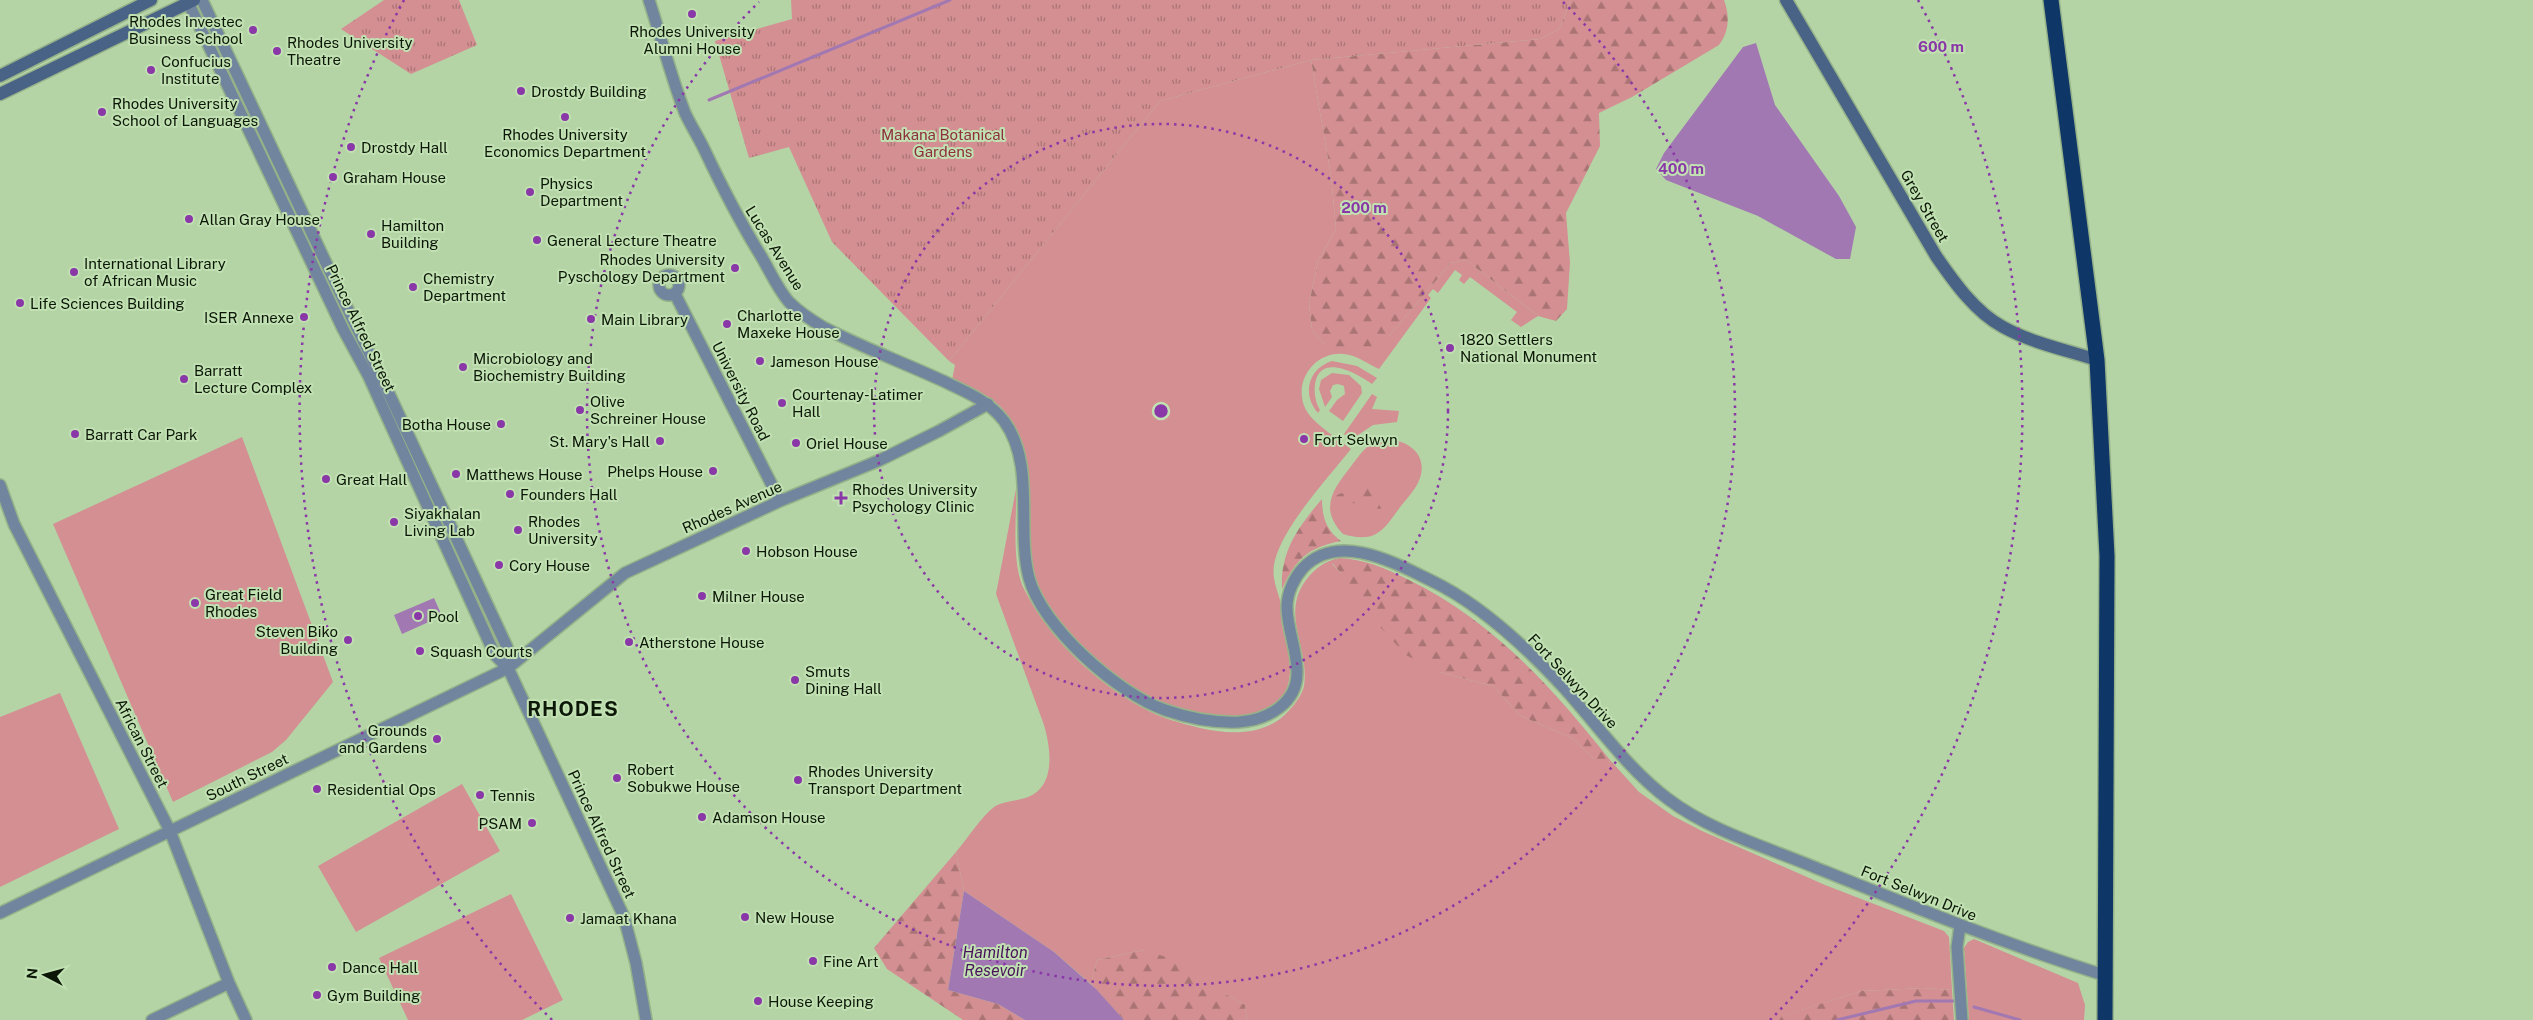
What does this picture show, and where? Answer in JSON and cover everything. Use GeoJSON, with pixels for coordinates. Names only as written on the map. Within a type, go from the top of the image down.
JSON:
{"type":"FeatureCollection","features":[{"type":"Feature","properties":{"kind":"highway"},"geometry":{"type":"LineString","coordinates":[[2051,0],[2097,360],[2106,556],[2107,976],[2105,1020]]}},
{"type":"Feature","properties":{"kind":"main road"},"geometry":{"type":"LineString","coordinates":[[0,76],[151,0]]}},
{"type":"Feature","properties":{"kind":"main road","name":"Grey Street"},"geometry":{"type":"LineString","coordinates":[[1786,0],[1936,256],[1958,288],[2002,327],[2024,337],[2097,360]]}},
{"type":"Feature","properties":{"kind":"main road"},"geometry":{"type":"LineString","coordinates":[[0,94],[193,1]]}},
{"type":"Feature","properties":{"kind":"street","name":"Lucas Avenue"},"geometry":{"type":"LineString","coordinates":[[649,0],[686,115],[734,212],[789,302],[805,316],[825,328],[904,363],[988,404],[1005,422],[1012,436],[1017,451],[1023,488]]}},
{"type":"Feature","properties":{"kind":"street","name":"Prince Alfred Street"},"geometry":{"type":"LineString","coordinates":[[193,1],[495,655],[508,668],[624,917],[636,963],[646,1020]]}},
{"type":"Feature","properties":{"kind":"street","name":"University Road"},"geometry":{"type":"LineString","coordinates":[[675,294],[780,501]]}},
{"type":"Feature","properties":{"kind":"street","name":"Rhodes Avenue"},"geometry":{"type":"LineString","coordinates":[[508,668],[625,573],[780,501],[878,461],[940,431],[988,404]]}},
{"type":"Feature","properties":{"kind":"street","name":"African Street"},"geometry":{"type":"LineString","coordinates":[[0,485],[14,524],[170,831],[229,983],[246,1020]]}},
{"type":"Feature","properties":{"kind":"street","name":"Fort Selwyn Drive"},"geometry":{"type":"LineString","coordinates":[[1023,488],[1024,548],[1028,575],[1037,598],[1047,614],[1092,661],[1125,688],[1149,703],[1166,710],[1212,721],[1242,722],[1263,718],[1279,709],[1289,698],[1297,672],[1287,607],[1294,580],[1316,558],[1334,551],[1348,549],[1392,564],[1438,583],[1471,605],[1510,636],[1555,680],[1631,766],[1676,805],[1724,830],[1960,926],[2107,976]]}},
{"type":"Feature","properties":{"kind":"street","name":"South Street"},"geometry":{"type":"LineString","coordinates":[[0,913],[508,668]]}},
{"type":"Feature","properties":{"kind":"street"},"geometry":{"type":"LineString","coordinates":[[1960,926],[1957,947],[1962,1020]]}},
{"type":"Feature","properties":{"kind":"street"},"geometry":{"type":"LineString","coordinates":[[152,1020],[229,983]]}},
{"type":"Feature","properties":{"kind":"green space"},"geometry":{"type":"Polygon","coordinates":[[[384,0],[459,0],[477,45],[411,74],[341,29],[384,0]]]}},
{"type":"Feature","properties":{"kind":"green space","name":"Makana Botanical Gardens"},"geometry":{"type":"Polygon","coordinates":[[[791,0],[1571,0],[1559,29],[1540,39],[1311,60],[1160,101],[949,361],[832,242],[789,147],[749,158],[715,41],[792,19],[791,0]]]}},
{"type":"Feature","properties":{"kind":"green space"},"geometry":{"type":"Polygon","coordinates":[[[1571,0],[1724,0],[1728,24],[1725,35],[1719,45],[1632,97],[1599,113],[1600,146],[1566,213],[1570,263],[1567,309],[1556,321],[1538,316],[1466,260],[1451,263],[1389,336],[1369,351],[1342,351],[1324,344],[1312,330],[1309,304],[1318,261],[1336,229],[1331,176],[1311,60],[1540,39],[1559,29],[1571,0]]]}},
{"type":"Feature","properties":{"kind":"green space"},"geometry":{"type":"Polygon","coordinates":[[[1311,60],[1331,176],[1336,229],[1318,261],[1309,304],[1312,330],[1324,344],[1389,336],[1451,263],[1466,260],[1538,316],[1521,327],[1511,320],[1517,312],[1470,277],[1464,284],[1459,280],[1462,275],[1455,270],[1438,293],[1433,289],[1428,295],[1431,298],[1379,369],[1348,355],[1334,354],[1324,357],[1309,370],[1304,378],[1302,388],[1305,408],[1313,419],[1351,449],[1297,517],[1280,546],[1275,560],[1274,576],[1281,603],[1282,625],[1290,663],[1289,682],[1280,700],[1262,712],[1240,717],[1216,716],[1170,706],[1142,692],[1099,662],[1061,624],[1036,580],[1029,557],[1011,422],[1001,407],[986,395],[952,380],[955,365],[949,361],[1160,101],[1311,60]]]}},
{"type":"Feature","properties":{"kind":"green space"},"geometry":{"type":"Polygon","coordinates":[[[1332,361],[1357,366],[1377,378],[1372,384],[1358,375],[1340,368],[1324,369],[1318,374],[1315,384],[1315,397],[1320,410],[1318,413],[1310,398],[1310,382],[1318,369],[1332,361]]]}},
{"type":"Feature","properties":{"kind":"green space"},"geometry":{"type":"Polygon","coordinates":[[[1332,373],[1349,375],[1361,386],[1362,393],[1343,421],[1329,411],[1337,400],[1345,394],[1344,386],[1333,385],[1330,391],[1332,397],[1325,407],[1319,389],[1321,380],[1332,373]]]}},
{"type":"Feature","properties":{"kind":"green space"},"geometry":{"type":"Polygon","coordinates":[[[1372,394],[1377,397],[1372,409],[1399,411],[1397,422],[1373,425],[1352,439],[1344,434],[1372,394]]]}},
{"type":"Feature","properties":{"kind":"green space","name":"Great Field Rhodes"},"geometry":{"type":"Polygon","coordinates":[[[242,437],[333,682],[286,740],[272,752],[173,802],[53,524],[242,437]]]}},
{"type":"Feature","properties":{"kind":"green space"},"geometry":{"type":"Polygon","coordinates":[[[1385,439],[1401,442],[1414,449],[1421,462],[1420,478],[1413,491],[1388,524],[1378,533],[1363,537],[1343,534],[1335,525],[1331,515],[1331,498],[1339,482],[1366,448],[1374,442],[1385,439]]]}},
{"type":"Feature","properties":{"kind":"green space"},"geometry":{"type":"Polygon","coordinates":[[[1366,486],[1370,487],[1385,516],[1382,523],[1376,521],[1366,505],[1354,503],[1340,506],[1335,503],[1336,496],[1339,494],[1366,486]]]}},
{"type":"Feature","properties":{"kind":"green space"},"geometry":{"type":"Polygon","coordinates":[[[1016,489],[1017,566],[1024,589],[1034,607],[1046,625],[1075,658],[1108,685],[1143,708],[1178,722],[1220,732],[1251,731],[1271,725],[1280,719],[1301,695],[1304,686],[1305,672],[1296,619],[1299,593],[1306,580],[1317,568],[1339,558],[1332,564],[1439,672],[1493,686],[1521,716],[1572,738],[1593,758],[1610,763],[1610,760],[1639,792],[1673,816],[1702,831],[1825,885],[1944,931],[1949,937],[1952,990],[1923,988],[1861,991],[1783,1016],[1779,1020],[1247,1020],[1245,1005],[1143,950],[1097,960],[1091,984],[1054,952],[964,891],[956,852],[979,822],[994,807],[1002,803],[1028,797],[1037,792],[1047,776],[1049,766],[1048,745],[1044,725],[996,594],[1016,489]]]}},
{"type":"Feature","properties":{"kind":"green space"},"geometry":{"type":"Polygon","coordinates":[[[1322,499],[1323,512],[1328,528],[1341,541],[1319,547],[1304,556],[1292,570],[1282,589],[1282,575],[1288,551],[1299,529],[1322,499]]]}},
{"type":"Feature","properties":{"kind":"green space"},"geometry":{"type":"Polygon","coordinates":[[[1339,558],[1366,562],[1391,571],[1467,614],[1494,635],[1543,682],[1610,760],[1609,765],[1593,758],[1572,738],[1521,716],[1493,686],[1439,672],[1406,655],[1371,617],[1347,580],[1332,563],[1339,558]]]}},
{"type":"Feature","properties":{"kind":"green space"},"geometry":{"type":"Polygon","coordinates":[[[60,693],[119,829],[0,887],[0,717],[60,693]]]}},
{"type":"Feature","properties":{"kind":"green space"},"geometry":{"type":"Polygon","coordinates":[[[462,784],[500,851],[356,932],[318,866],[462,784]]]}},
{"type":"Feature","properties":{"kind":"green space"},"geometry":{"type":"Polygon","coordinates":[[[956,852],[964,891],[948,990],[998,1004],[1025,1020],[963,1020],[887,969],[874,948],[956,852]]]}},
{"type":"Feature","properties":{"kind":"green space"},"geometry":{"type":"Polygon","coordinates":[[[511,894],[563,1000],[522,1020],[408,1020],[379,958],[511,894]]]}},
{"type":"Feature","properties":{"kind":"green space"},"geometry":{"type":"Polygon","coordinates":[[[1974,939],[2078,983],[2085,1005],[2084,1020],[1969,1020],[1964,948],[1968,942],[1974,939]]]}},
{"type":"Feature","properties":{"kind":"green space"},"geometry":{"type":"Polygon","coordinates":[[[1143,950],[1173,959],[1216,989],[1245,1005],[1247,1020],[1124,1020],[1091,984],[1097,960],[1143,950]]]}},
{"type":"Feature","properties":{"kind":"green space"},"geometry":{"type":"Polygon","coordinates":[[[1923,988],[1952,990],[1954,1020],[1779,1020],[1782,1016],[1861,991],[1923,988]]]}},
{"type":"Feature","properties":{"kind":"water"},"geometry":{"type":"Polygon","coordinates":[[[1756,43],[1775,105],[1839,196],[1856,227],[1850,259],[1836,259],[1758,216],[1666,180],[1656,169],[1664,153],[1743,47],[1756,43]]]}},
{"type":"Feature","properties":{"kind":"water","name":"Pool"},"geometry":{"type":"Polygon","coordinates":[[[434,598],[442,616],[402,634],[394,615],[434,598]]]}},
{"type":"Feature","properties":{"kind":"water","name":"Hamilton Resevoir"},"geometry":{"type":"Polygon","coordinates":[[[964,891],[1054,952],[1096,989],[1124,1020],[1025,1020],[998,1004],[948,990],[964,891]]]}},
{"type":"Feature","properties":{"kind":"waterway"},"geometry":{"type":"LineString","coordinates":[[709,100],[950,0]]}},
{"type":"Feature","properties":{"kind":"waterway"},"geometry":{"type":"LineString","coordinates":[[1837,1020],[1916,1001],[1955,1001]]}},
{"type":"Feature","properties":{"kind":"waterway"},"geometry":{"type":"LineString","coordinates":[[1974,1007],[2020,1020]]}},
{"type":"Feature","properties":{"kind":"place","name":"Rhodes University Alumni House"},"geometry":{"type":"Point","coordinates":[692,14]}},
{"type":"Feature","properties":{"kind":"place","name":"Rhodes Investec Business School"},"geometry":{"type":"Point","coordinates":[253,30]}},
{"type":"Feature","properties":{"kind":"place","name":"Rhodes University Theatre"},"geometry":{"type":"Point","coordinates":[277,51]}},
{"type":"Feature","properties":{"kind":"place","name":"Confucius Institute"},"geometry":{"type":"Point","coordinates":[151,70]}},
{"type":"Feature","properties":{"kind":"place","name":"Drostdy Building"},"geometry":{"type":"Point","coordinates":[521,91]}},
{"type":"Feature","properties":{"kind":"place","name":"Rhodes University School of Languages"},"geometry":{"type":"Point","coordinates":[102,112]}},
{"type":"Feature","properties":{"kind":"place","name":"Rhodes University Economics Department"},"geometry":{"type":"Point","coordinates":[565,117]}},
{"type":"Feature","properties":{"kind":"place","name":"Drostdy Hall"},"geometry":{"type":"Point","coordinates":[351,147]}},
{"type":"Feature","properties":{"kind":"place","name":"Graham House"},"geometry":{"type":"Point","coordinates":[333,177]}},
{"type":"Feature","properties":{"kind":"place","name":"Physics Department"},"geometry":{"type":"Point","coordinates":[530,192]}},
{"type":"Feature","properties":{"kind":"place","name":"Allan Gray House"},"geometry":{"type":"Point","coordinates":[189,219]}},
{"type":"Feature","properties":{"kind":"place","name":"Hamilton Building"},"geometry":{"type":"Point","coordinates":[371,234]}},
{"type":"Feature","properties":{"kind":"place","name":"General Lecture Theatre"},"geometry":{"type":"Point","coordinates":[537,240]}},
{"type":"Feature","properties":{"kind":"place","name":"Rhodes University Pyschology Department"},"geometry":{"type":"Point","coordinates":[735,268]}},
{"type":"Feature","properties":{"kind":"place","name":"International Library of African Music"},"geometry":{"type":"Point","coordinates":[74,272]}},
{"type":"Feature","properties":{"kind":"place","name":"Chemistry Department"},"geometry":{"type":"Point","coordinates":[413,287]}},
{"type":"Feature","properties":{"kind":"place","name":"Life Sciences Building"},"geometry":{"type":"Point","coordinates":[20,303]}},
{"type":"Feature","properties":{"kind":"place","name":"ISER Annexe"},"geometry":{"type":"Point","coordinates":[304,317]}},
{"type":"Feature","properties":{"kind":"place","name":"Main Library"},"geometry":{"type":"Point","coordinates":[591,319]}},
{"type":"Feature","properties":{"kind":"place","name":"Charlotte Maxeke House"},"geometry":{"type":"Point","coordinates":[727,324]}},
{"type":"Feature","properties":{"kind":"place","name":"1820 Settlers National Monument"},"geometry":{"type":"Point","coordinates":[1450,348]}},
{"type":"Feature","properties":{"kind":"place","name":"Jameson House"},"geometry":{"type":"Point","coordinates":[760,361]}},
{"type":"Feature","properties":{"kind":"place","name":"Microbiology and Biochemistry Building"},"geometry":{"type":"Point","coordinates":[463,367]}},
{"type":"Feature","properties":{"kind":"place","name":"Barratt Lecture Complex"},"geometry":{"type":"Point","coordinates":[184,379]}},
{"type":"Feature","properties":{"kind":"place","name":"Courtenay-Latimer Hall"},"geometry":{"type":"Point","coordinates":[782,403]}},
{"type":"Feature","properties":{"kind":"place","name":"Olive Schreiner House"},"geometry":{"type":"Point","coordinates":[580,410]}},
{"type":"Feature","properties":{"kind":"place","name":"Botha House"},"geometry":{"type":"Point","coordinates":[501,424]}},
{"type":"Feature","properties":{"kind":"place","name":"Barratt Car Park"},"geometry":{"type":"Point","coordinates":[75,434]}},
{"type":"Feature","properties":{"kind":"place","name":"Fort Selwyn"},"geometry":{"type":"Point","coordinates":[1304,439]}},
{"type":"Feature","properties":{"kind":"place","name":"St. Mary's Hall"},"geometry":{"type":"Point","coordinates":[660,441]}},
{"type":"Feature","properties":{"kind":"place","name":"Oriel House"},"geometry":{"type":"Point","coordinates":[796,443]}},
{"type":"Feature","properties":{"kind":"place","name":"Phelps House"},"geometry":{"type":"Point","coordinates":[713,471]}},
{"type":"Feature","properties":{"kind":"place","name":"Matthews House"},"geometry":{"type":"Point","coordinates":[456,474]}},
{"type":"Feature","properties":{"kind":"place","name":"Great Hall"},"geometry":{"type":"Point","coordinates":[326,479]}},
{"type":"Feature","properties":{"kind":"place","name":"Founders Hall"},"geometry":{"type":"Point","coordinates":[510,494]}},
{"type":"Feature","properties":{"kind":"place","name":"Rhodes University Psychology Clinic"},"geometry":{"type":"Point","coordinates":[841,498]}},
{"type":"Feature","properties":{"kind":"place","name":"Siyakhalan Living Lab"},"geometry":{"type":"Point","coordinates":[394,522]}},
{"type":"Feature","properties":{"kind":"place","name":"Rhodes University"},"geometry":{"type":"Point","coordinates":[518,530]}},
{"type":"Feature","properties":{"kind":"place","name":"Hobson House"},"geometry":{"type":"Point","coordinates":[746,551]}},
{"type":"Feature","properties":{"kind":"place","name":"Cory House"},"geometry":{"type":"Point","coordinates":[499,565]}},
{"type":"Feature","properties":{"kind":"place","name":"Milner House"},"geometry":{"type":"Point","coordinates":[702,596]}},
{"type":"Feature","properties":{"kind":"place","name":"Great Field Rhodes"},"geometry":{"type":"Point","coordinates":[195,603]}},
{"type":"Feature","properties":{"kind":"place","name":"Pool"},"geometry":{"type":"Point","coordinates":[418,616]}},
{"type":"Feature","properties":{"kind":"place","name":"Steven Biko Building"},"geometry":{"type":"Point","coordinates":[348,640]}},
{"type":"Feature","properties":{"kind":"place","name":"Atherstone House"},"geometry":{"type":"Point","coordinates":[629,642]}},
{"type":"Feature","properties":{"kind":"place","name":"Squash Courts"},"geometry":{"type":"Point","coordinates":[420,651]}},
{"type":"Feature","properties":{"kind":"place","name":"Smuts Dining Hall"},"geometry":{"type":"Point","coordinates":[795,680]}},
{"type":"Feature","properties":{"kind":"place","name":"Grounds and Gardens"},"geometry":{"type":"Point","coordinates":[437,739]}},
{"type":"Feature","properties":{"kind":"place","name":"Robert Sobukwe House"},"geometry":{"type":"Point","coordinates":[617,778]}},
{"type":"Feature","properties":{"kind":"place","name":"Rhodes University Transport Department"},"geometry":{"type":"Point","coordinates":[798,780]}},
{"type":"Feature","properties":{"kind":"place","name":"Residential Ops"},"geometry":{"type":"Point","coordinates":[317,789]}},
{"type":"Feature","properties":{"kind":"place","name":"Tennis"},"geometry":{"type":"Point","coordinates":[480,795]}},
{"type":"Feature","properties":{"kind":"place","name":"Adamson House"},"geometry":{"type":"Point","coordinates":[702,817]}},
{"type":"Feature","properties":{"kind":"place","name":"PSAM"},"geometry":{"type":"Point","coordinates":[532,823]}},
{"type":"Feature","properties":{"kind":"place","name":"New House"},"geometry":{"type":"Point","coordinates":[745,917]}},
{"type":"Feature","properties":{"kind":"place","name":"Jamaat Khana"},"geometry":{"type":"Point","coordinates":[570,918]}},
{"type":"Feature","properties":{"kind":"place","name":"Fine Art"},"geometry":{"type":"Point","coordinates":[813,961]}},
{"type":"Feature","properties":{"kind":"place","name":"Dance Hall"},"geometry":{"type":"Point","coordinates":[332,967]}},
{"type":"Feature","properties":{"kind":"place","name":"Gym Building"},"geometry":{"type":"Point","coordinates":[317,995]}},
{"type":"Feature","properties":{"kind":"place","name":"House Keeping"},"geometry":{"type":"Point","coordinates":[758,1001]}},
{"type":"Feature","properties":{"kind":"district","name":"RHODES"},"geometry":{"type":"Point","coordinates":[573,709]}}]}
